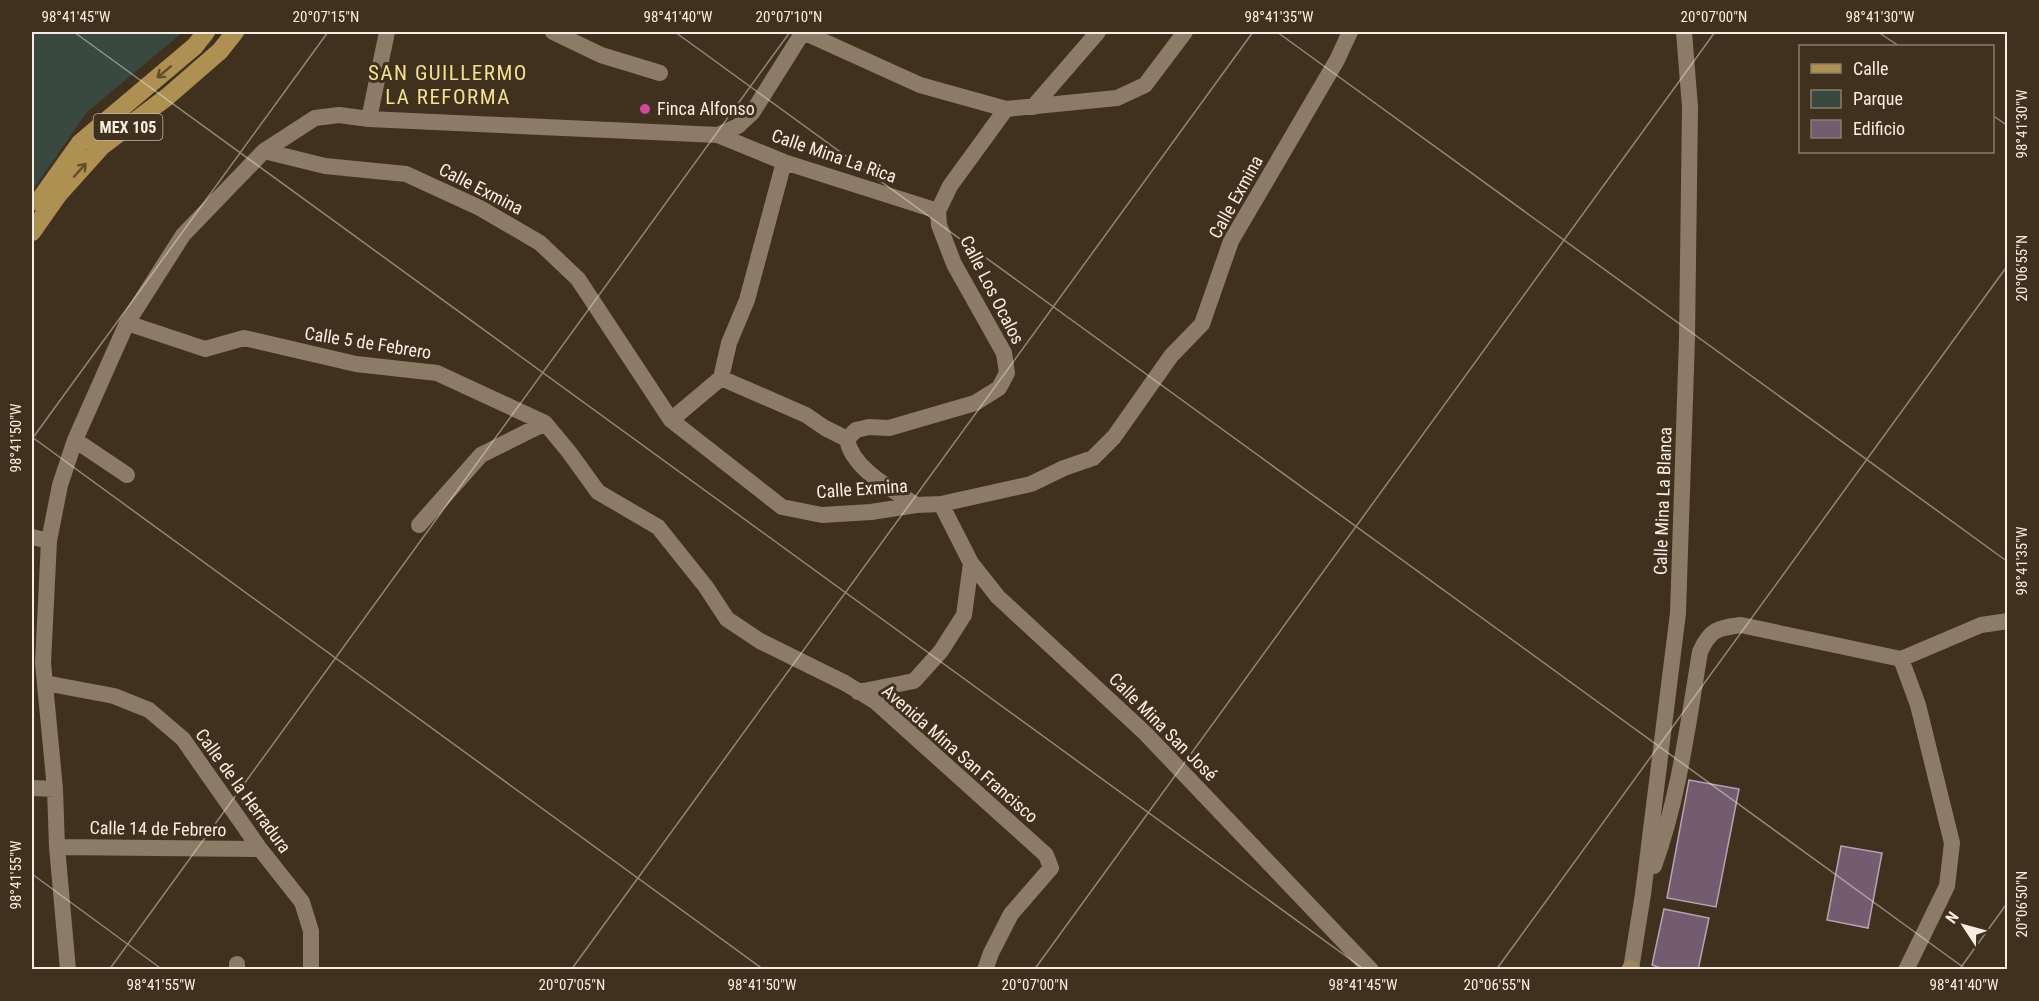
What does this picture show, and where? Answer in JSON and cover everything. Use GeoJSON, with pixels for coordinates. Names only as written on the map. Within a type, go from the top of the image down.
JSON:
{"type":"FeatureCollection","features":[{"type":"Feature","properties":{"kind":"main road","name":"MEX 105"},"geometry":{"type":"LineString","coordinates":[[32,213],[80,143],[195,46],[206,32]]}},
{"type":"Feature","properties":{"kind":"main road","name":"MEX 105"},"geometry":{"type":"LineString","coordinates":[[32,232],[58,195],[102,146],[167,97],[220,51],[235,32]]}},
{"type":"Feature","properties":{"kind":"street"},"geometry":{"type":"LineString","coordinates":[[369,119],[387,32]]}},
{"type":"Feature","properties":{"kind":"street"},"geometry":{"type":"LineString","coordinates":[[553,32],[601,56],[660,74]]}},
{"type":"Feature","properties":{"kind":"street"},"geometry":{"type":"LineString","coordinates":[[68,969],[43,663],[49,541],[60,485],[75,440],[127,323],[183,235],[264,151],[315,118],[339,115],[369,119],[718,135],[738,126],[752,113],[803,32],[920,85],[1006,110],[1117,98],[1145,85],[1185,32]]}},
{"type":"Feature","properties":{"kind":"street"},"geometry":{"type":"LineString","coordinates":[[1034,107],[1098,32]]}},
{"type":"Feature","properties":{"kind":"street","name":"Calle Exmina"},"geometry":{"type":"LineString","coordinates":[[264,151],[325,166],[406,174],[480,207],[540,243],[578,279],[671,420],[782,507],[822,515],[871,512],[916,505],[941,504],[1031,484],[1064,468],[1093,458],[1114,437],[1172,356],[1202,324],[1231,242],[1337,60],[1350,32]]}},
{"type":"Feature","properties":{"kind":"street","name":"Calle Mina La Blanca"},"geometry":{"type":"LineString","coordinates":[[1630,969],[1643,894],[1678,613],[1687,338],[1690,107],[1684,32]]}},
{"type":"Feature","properties":{"kind":"street"},"geometry":{"type":"LineString","coordinates":[[938,211],[951,186],[1006,110]]}},
{"type":"Feature","properties":{"kind":"street","name":"Calle Mina La Rica"},"geometry":{"type":"LineString","coordinates":[[718,135],[783,162],[938,211]]}},
{"type":"Feature","properties":{"kind":"street"},"geometry":{"type":"LineString","coordinates":[[671,420],[721,378],[729,343],[747,300],[783,162]]}},
{"type":"Feature","properties":{"kind":"street","name":"Calle Los Ocalos"},"geometry":{"type":"LineString","coordinates":[[847,439],[856,430],[889,428],[975,403],[999,388],[1006,373],[1004,353],[954,264],[939,225],[938,211]]}},
{"type":"Feature","properties":{"kind":"street","name":"Calle 5 de Febrero"},"geometry":{"type":"LineString","coordinates":[[127,323],[205,349],[244,338],[356,364],[437,373],[545,423],[598,492],[658,527],[706,587],[727,619]]}},
{"type":"Feature","properties":{"kind":"street"},"geometry":{"type":"LineString","coordinates":[[721,378],[806,414],[825,428],[847,439],[849,451],[861,467],[916,505]]}},
{"type":"Feature","properties":{"kind":"street"},"geometry":{"type":"LineString","coordinates":[[419,525],[481,455],[545,423]]}},
{"type":"Feature","properties":{"kind":"street"},"geometry":{"type":"LineString","coordinates":[[75,440],[127,475]]}},
{"type":"Feature","properties":{"kind":"street","name":"Calle Mina San José"},"geometry":{"type":"LineString","coordinates":[[941,504],[971,562],[998,597],[1145,733],[1371,969]]}},
{"type":"Feature","properties":{"kind":"street"},"geometry":{"type":"LineString","coordinates":[[32,537],[49,541]]}},
{"type":"Feature","properties":{"kind":"street"},"geometry":{"type":"LineString","coordinates":[[858,692],[914,681],[941,651],[964,615],[971,562]]}},
{"type":"Feature","properties":{"kind":"street","name":"Avenida Mina San Francisco"},"geometry":{"type":"LineString","coordinates":[[727,619],[760,641],[845,683],[876,702],[1046,855],[1051,868],[1011,914],[985,969]]}},
{"type":"Feature","properties":{"kind":"street"},"geometry":{"type":"LineString","coordinates":[[1643,894],[1664,840],[1681,770],[1700,652],[1707,636],[1720,628],[1742,625],[1901,659],[1980,625],[2007,621]]}},
{"type":"Feature","properties":{"kind":"street"},"geometry":{"type":"LineString","coordinates":[[1901,659],[1918,705],[1952,843],[1947,886],[1906,969]]}},
{"type":"Feature","properties":{"kind":"street","name":"Calle de la Herradura"},"geometry":{"type":"LineString","coordinates":[[45,683],[114,696],[149,710],[183,739],[260,849],[302,902],[311,931],[311,969]]}},
{"type":"Feature","properties":{"kind":"street"},"geometry":{"type":"LineString","coordinates":[[32,788],[55,789]]}},
{"type":"Feature","properties":{"kind":"street","name":"Calle 14 de Febrero"},"geometry":{"type":"LineString","coordinates":[[57,847],[260,849]]}},
{"type":"Feature","properties":{"kind":"green space"},"geometry":{"type":"Polygon","coordinates":[[[32,32],[183,32],[87,112],[32,191],[32,32]]]}},
{"type":"Feature","properties":{"kind":"building"},"geometry":{"type":"Polygon","coordinates":[[[1689,780],[1739,789],[1716,907],[1667,898],[1689,780]]]}},
{"type":"Feature","properties":{"kind":"building"},"geometry":{"type":"Polygon","coordinates":[[[1841,846],[1882,853],[1868,928],[1827,920],[1841,846]]]}},
{"type":"Feature","properties":{"kind":"building"},"geometry":{"type":"Polygon","coordinates":[[[1664,909],[1709,918],[1698,970],[1667,970],[1652,965],[1664,909]]]}},
{"type":"Feature","properties":{"kind":"place","name":"Finca Alfonso"},"geometry":{"type":"Point","coordinates":[645,109]}},
{"type":"Feature","properties":{"kind":"district","name":"SAN GUILLERMO LA REFORMA"},"geometry":{"type":"Point","coordinates":[448,85]}}]}
